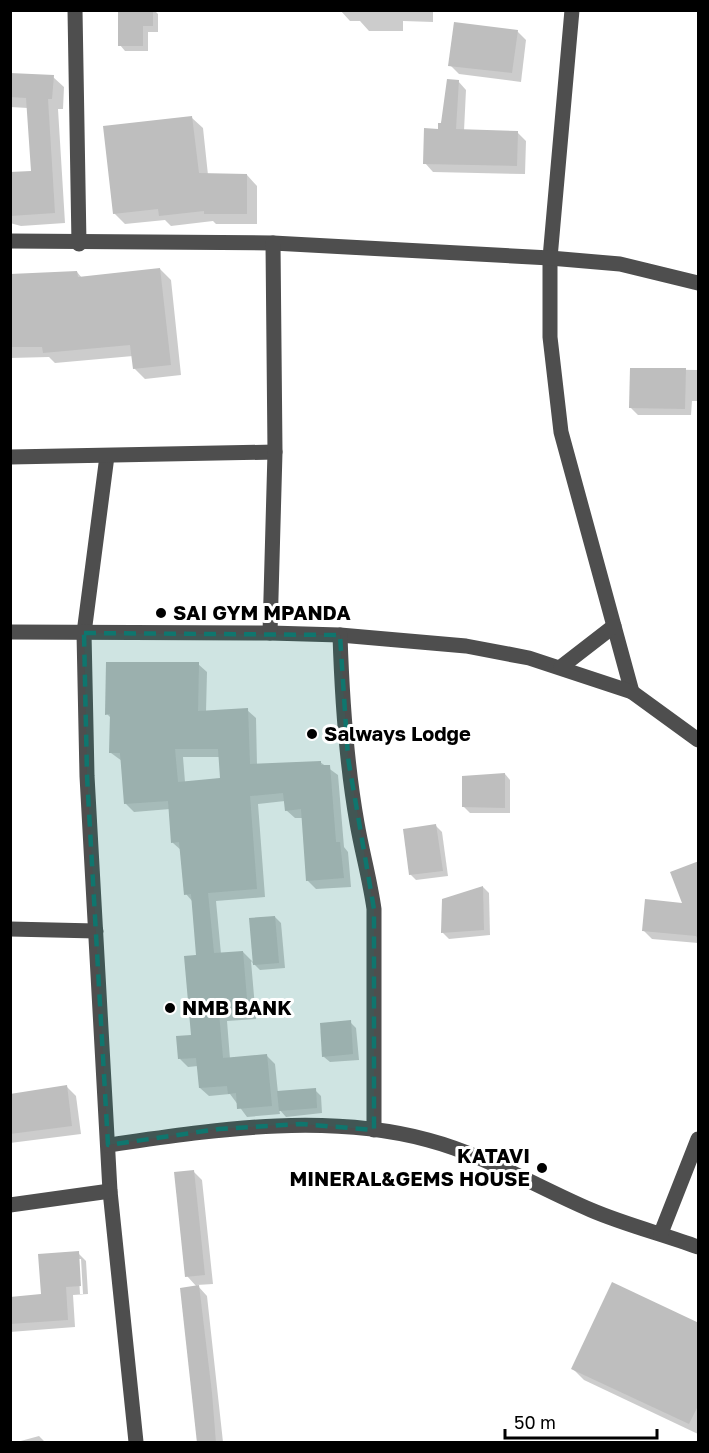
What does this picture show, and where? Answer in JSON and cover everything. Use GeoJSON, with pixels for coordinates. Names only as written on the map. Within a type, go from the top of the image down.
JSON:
{"type":"FeatureCollection","features":[{"type":"Feature","properties":{"kind":"street"},"geometry":{"type":"LineString","coordinates":[[75,10],[79,244]]}},
{"type":"Feature","properties":{"kind":"street"},"geometry":{"type":"LineString","coordinates":[[572,10],[550,258],[550,337],[561,432],[632,692]]}},
{"type":"Feature","properties":{"kind":"street"},"geometry":{"type":"LineString","coordinates":[[10,242],[273,243],[550,258],[620,264],[699,283]]}},
{"type":"Feature","properties":{"kind":"street"},"geometry":{"type":"LineString","coordinates":[[270,633],[275,452],[273,243]]}},
{"type":"Feature","properties":{"kind":"street"},"geometry":{"type":"LineString","coordinates":[[10,457],[275,452]]}},
{"type":"Feature","properties":{"kind":"street"},"geometry":{"type":"LineString","coordinates":[[107,456],[84,633],[87,776],[110,1191],[136,1443]]}},
{"type":"Feature","properties":{"kind":"street"},"geometry":{"type":"LineString","coordinates":[[561,667],[614,626]]}},
{"type":"Feature","properties":{"kind":"street"},"geometry":{"type":"LineString","coordinates":[[10,632],[340,635],[466,646],[561,667],[632,692],[699,740]]}},
{"type":"Feature","properties":{"kind":"street"},"geometry":{"type":"LineString","coordinates":[[340,635],[348,758],[357,825],[369,874],[374,909],[375,1130]]}},
{"type":"Feature","properties":{"kind":"street"},"geometry":{"type":"LineString","coordinates":[[10,929],[96,931]]}},
{"type":"Feature","properties":{"kind":"street"},"geometry":{"type":"LineString","coordinates":[[108,1145],[219,1129],[301,1124],[375,1130],[428,1140],[466,1153],[594,1211],[699,1247]]}},
{"type":"Feature","properties":{"kind":"street"},"geometry":{"type":"LineString","coordinates":[[661,1233],[699,1139]]}},
{"type":"Feature","properties":{"kind":"street"},"geometry":{"type":"LineString","coordinates":[[10,1205],[110,1191]]}},
{"type":"Feature","properties":{"kind":"highlighted area"},"geometry":{"type":"Polygon","coordinates":[[[84,633],[340,635],[348,758],[374,909],[374,1130],[301,1124],[219,1129],[108,1145],[87,776],[84,633]]]}},
{"type":"Feature","properties":{"kind":"building"},"geometry":{"type":"Polygon","coordinates":[[[118,10],[153,10],[153,26],[143,26],[143,46],[118,46],[118,10]]]}},
{"type":"Feature","properties":{"kind":"building"},"geometry":{"type":"Polygon","coordinates":[[[454,22],[518,30],[512,73],[448,66],[454,22]]]}},
{"type":"Feature","properties":{"kind":"building"},"geometry":{"type":"Polygon","coordinates":[[[10,73],[54,75],[52,99],[48,99],[55,213],[10,216],[10,172],[31,171],[26,98],[10,97],[10,73]]]}},
{"type":"Feature","properties":{"kind":"building"},"geometry":{"type":"Polygon","coordinates":[[[447,79],[459,80],[456,129],[518,131],[517,166],[423,164],[424,128],[438,129],[438,123],[441,123],[447,79]]]}},
{"type":"Feature","properties":{"kind":"building"},"geometry":{"type":"Polygon","coordinates":[[[192,116],[199,173],[247,174],[247,214],[204,214],[204,211],[159,216],[158,209],[113,214],[103,126],[192,116]]]}},
{"type":"Feature","properties":{"kind":"building"},"geometry":{"type":"Polygon","coordinates":[[[160,268],[171,365],[133,369],[130,345],[43,353],[42,347],[10,347],[10,274],[77,271],[78,277],[160,268]]]}},
{"type":"Feature","properties":{"kind":"building"},"geometry":{"type":"Polygon","coordinates":[[[630,368],[686,368],[685,409],[629,408],[630,368]]]}},
{"type":"Feature","properties":{"kind":"building"},"geometry":{"type":"Polygon","coordinates":[[[106,662],[199,662],[198,711],[248,708],[250,764],[321,761],[321,765],[330,765],[336,842],[340,842],[344,878],[306,881],[301,809],[285,811],[283,793],[250,796],[257,889],[208,893],[214,953],[243,951],[248,1011],[219,1013],[223,1058],[267,1054],[272,1106],[237,1109],[236,1093],[228,1094],[227,1086],[199,1088],[196,1058],[178,1059],[176,1036],[191,1035],[184,956],[196,955],[191,894],[184,895],[179,842],[171,843],[168,801],[124,804],[120,753],[109,753],[110,714],[105,715],[106,662]],[[175,749],[178,782],[220,778],[218,749],[175,749]]]}},
{"type":"Feature","properties":{"kind":"building"},"geometry":{"type":"Polygon","coordinates":[[[505,773],[505,808],[462,807],[462,776],[505,773]]]}},
{"type":"Feature","properties":{"kind":"building"},"geometry":{"type":"Polygon","coordinates":[[[436,824],[443,871],[409,875],[403,829],[436,824]]]}},
{"type":"Feature","properties":{"kind":"building"},"geometry":{"type":"Polygon","coordinates":[[[699,861],[699,941],[696,936],[642,931],[645,899],[682,903],[670,872],[699,861]]]}},
{"type":"Feature","properties":{"kind":"building"},"geometry":{"type":"Polygon","coordinates":[[[483,886],[484,930],[441,933],[442,899],[483,886]]]}},
{"type":"Feature","properties":{"kind":"building"},"geometry":{"type":"Polygon","coordinates":[[[275,916],[279,963],[253,965],[249,918],[275,916]]]}},
{"type":"Feature","properties":{"kind":"building"},"geometry":{"type":"Polygon","coordinates":[[[351,1020],[353,1054],[322,1057],[320,1023],[351,1020]]]}},
{"type":"Feature","properties":{"kind":"building"},"geometry":{"type":"Polygon","coordinates":[[[67,1085],[72,1126],[10,1134],[10,1094],[67,1085]]]}},
{"type":"Feature","properties":{"kind":"building"},"geometry":{"type":"Polygon","coordinates":[[[316,1088],[317,1108],[279,1111],[277,1091],[316,1088]]]}},
{"type":"Feature","properties":{"kind":"building"},"geometry":{"type":"Polygon","coordinates":[[[194,1170],[205,1275],[185,1277],[174,1172],[194,1170]]]}},
{"type":"Feature","properties":{"kind":"building"},"geometry":{"type":"Polygon","coordinates":[[[79,1251],[81,1286],[66,1287],[68,1320],[10,1324],[10,1297],[41,1294],[38,1254],[79,1251]]]}},
{"type":"Feature","properties":{"kind":"building"},"geometry":{"type":"Polygon","coordinates":[[[612,1282],[699,1323],[699,1404],[689,1424],[571,1369],[612,1282]]]}},
{"type":"Feature","properties":{"kind":"building"},"geometry":{"type":"Polygon","coordinates":[[[199,1285],[216,1443],[197,1443],[180,1288],[199,1285]]]}},
{"type":"Feature","properties":{"kind":"place","name":"SAI GYM MPANDA"},"geometry":{"type":"Point","coordinates":[161,613]}},
{"type":"Feature","properties":{"kind":"place","name":"Salways Lodge"},"geometry":{"type":"Point","coordinates":[312,734]}},
{"type":"Feature","properties":{"kind":"place","name":"NMB BANK"},"geometry":{"type":"Point","coordinates":[170,1008]}},
{"type":"Feature","properties":{"kind":"place","name":"KATAVI MINERAL&GEMS HOUSE"},"geometry":{"type":"Point","coordinates":[542,1168]}}]}
